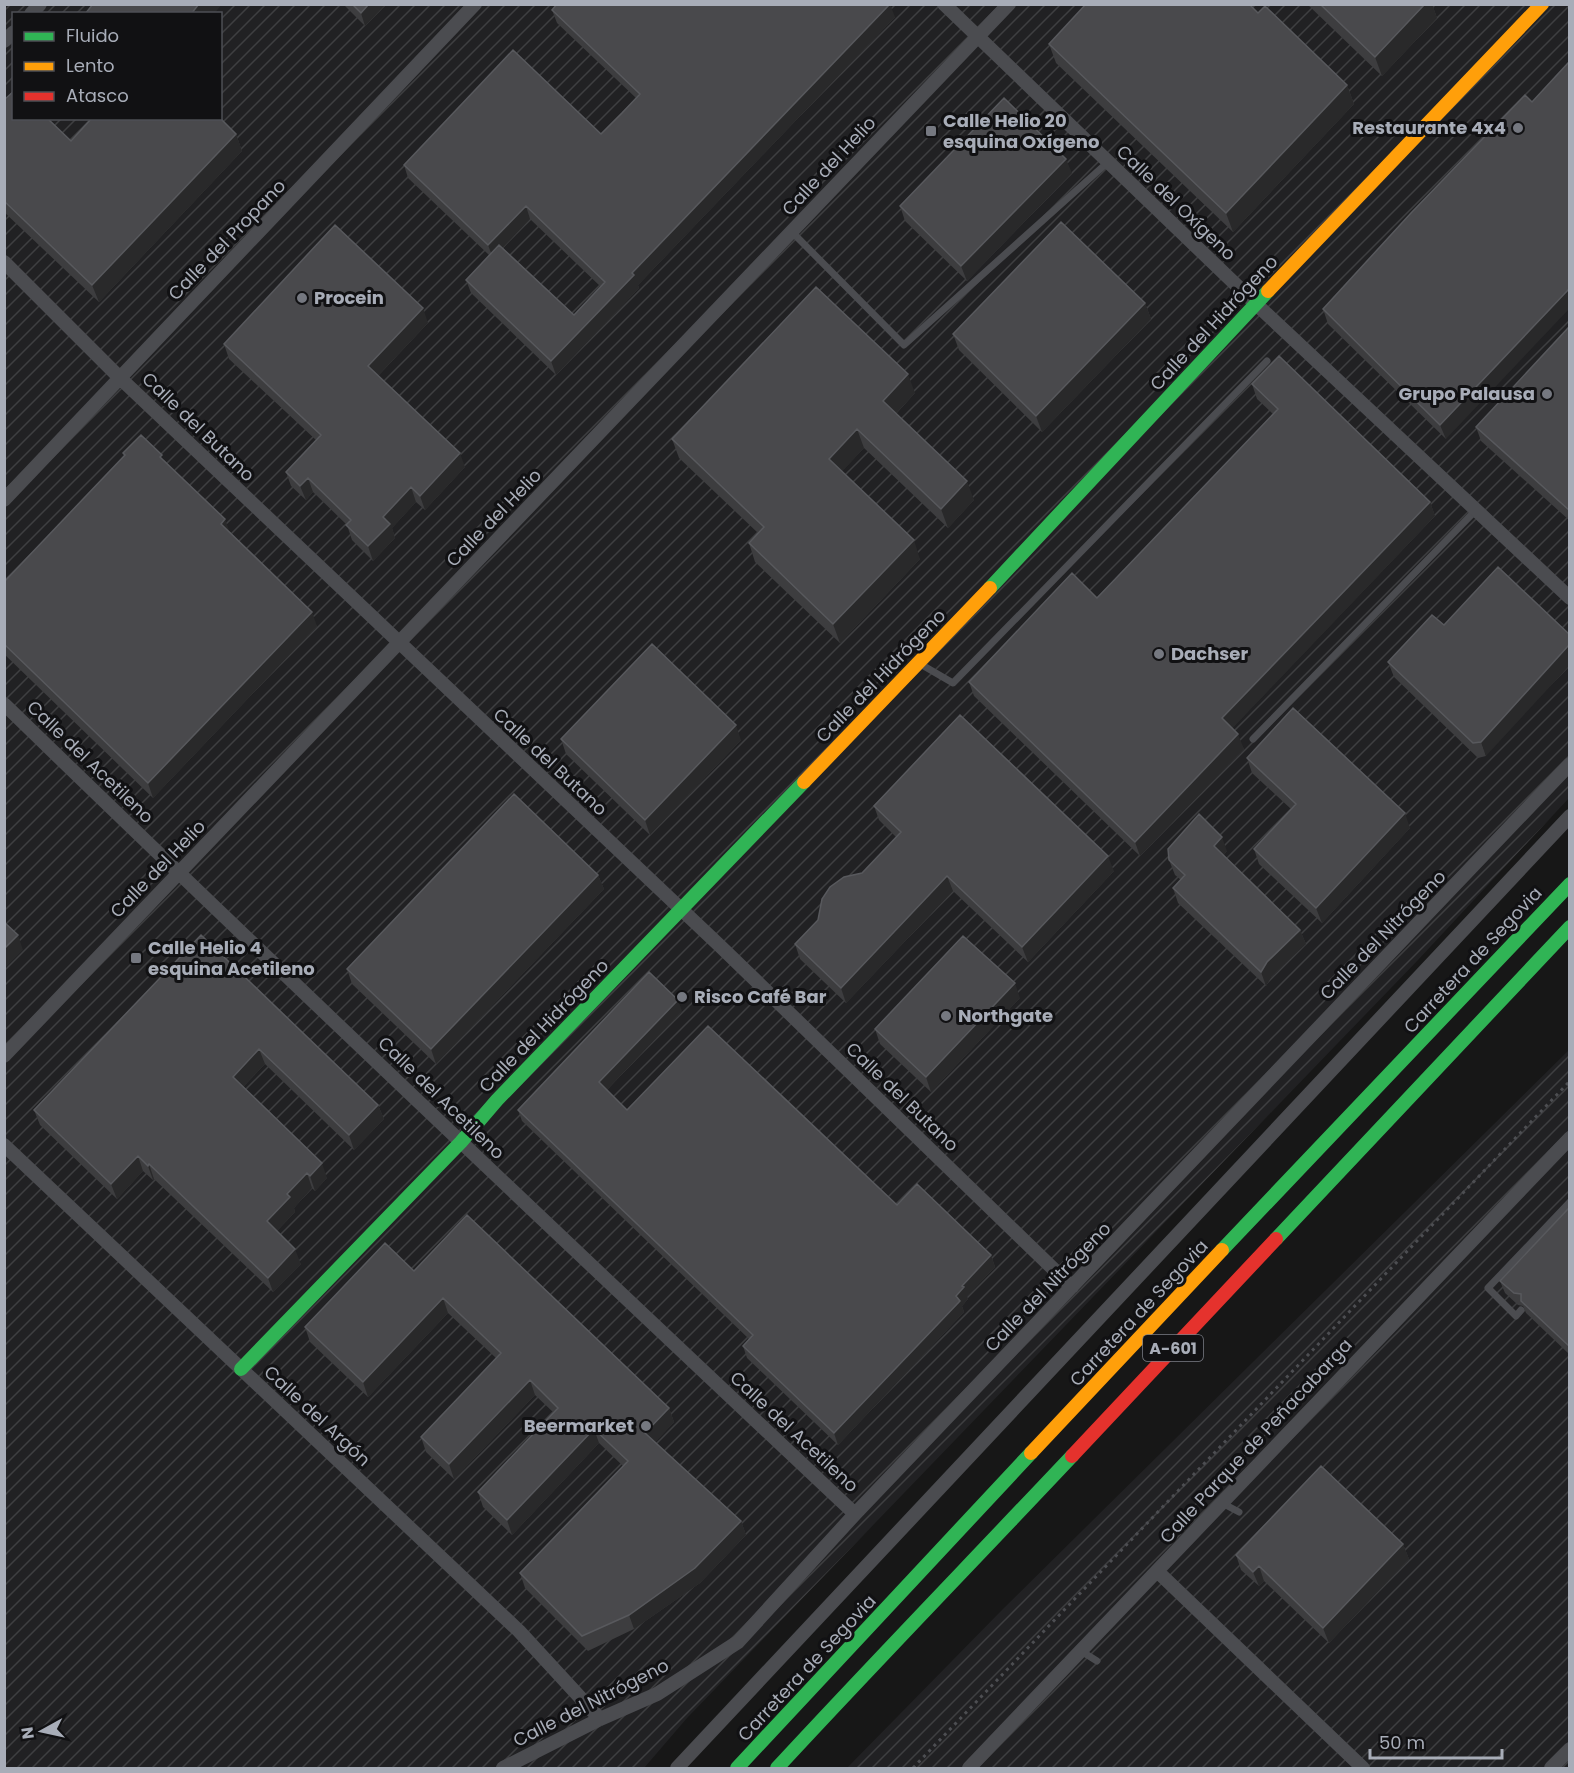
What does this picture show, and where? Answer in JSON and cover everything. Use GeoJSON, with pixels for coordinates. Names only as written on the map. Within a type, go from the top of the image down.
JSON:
{"type":"FeatureCollection","features":[{"type":"Feature","properties":{"kind":"main road","name":"Calle del Hidrógeno"},"geometry":{"type":"LineString","coordinates":[[241,1369],[461,1142],[497,1100],[680,909],[920,663],[1256,304],[1542,4]]}},
{"type":"Feature","properties":{"kind":"main road","name":"Carretera de Segovia"},"geometry":{"type":"LineString","coordinates":[[737,1768],[1162,1313],[1569,884]]}},
{"type":"Feature","properties":{"kind":"main road","name":"A-601"},"geometry":{"type":"LineString","coordinates":[[777,1768],[1569,927]]}},
{"type":"Feature","properties":{"kind":"street","name":"Calle del Propano"},"geometry":{"type":"LineString","coordinates":[[4,500],[475,4]]}},
{"type":"Feature","properties":{"kind":"street","name":"Calle del Oxígeno"},"geometry":{"type":"LineString","coordinates":[[944,4],[1256,304],[1477,509],[1569,598]]}},
{"type":"Feature","properties":{"kind":"street","name":"Calle del Helio"},"geometry":{"type":"LineString","coordinates":[[4,1056],[1009,4]]}},
{"type":"Feature","properties":{"kind":"street","name":"Calle del Butano"},"geometry":{"type":"LineString","coordinates":[[4,262],[120,378],[680,909],[1072,1287]]}},
{"type":"Feature","properties":{"kind":"street","name":"Calle del Acetileno"},"geometry":{"type":"LineString","coordinates":[[4,704],[179,874],[855,1514]]}},
{"type":"Feature","properties":{"kind":"street","name":"Calle del Nitrógeno"},"geometry":{"type":"LineString","coordinates":[[503,1768],[600,1719],[657,1694],[738,1642],[855,1514],[1569,764]]}},
{"type":"Feature","properties":{"kind":"street"},"geometry":{"type":"LineString","coordinates":[[677,1768],[1569,816]]}},
{"type":"Feature","properties":{"kind":"street","name":"Calle Parque de Peñacabarga"},"geometry":{"type":"LineString","coordinates":[[969,1768],[1569,1138]]}},
{"type":"Feature","properties":{"kind":"street","name":"Calle del Argón"},"geometry":{"type":"LineString","coordinates":[[4,1145],[519,1630],[600,1719]]}},
{"type":"Feature","properties":{"kind":"street"},"geometry":{"type":"LineString","coordinates":[[1157,1571],[1363,1768]]}},
{"type":"Feature","properties":{"kind":"street"},"geometry":{"type":"LineString","coordinates":[[1551,1768],[1569,1749]]}},
{"type":"Feature","properties":{"kind":"lane"},"geometry":{"type":"LineString","coordinates":[[792,232],[904,345],[1108,162]]}},
{"type":"Feature","properties":{"kind":"lane"},"geometry":{"type":"LineString","coordinates":[[920,663],[953,683],[1268,362]]}},
{"type":"Feature","properties":{"kind":"lane"},"geometry":{"type":"LineString","coordinates":[[1253,739],[1477,509]]}},
{"type":"Feature","properties":{"kind":"lane"},"geometry":{"type":"LineString","coordinates":[[1521,1310],[1516,1316],[1488,1288],[1569,1202]]}},
{"type":"Feature","properties":{"kind":"lane"},"geometry":{"type":"LineString","coordinates":[[1222,1503],[1239,1512]]}},
{"type":"Feature","properties":{"kind":"lane"},"geometry":{"type":"LineString","coordinates":[[1081,1651],[1097,1661]]}},
{"type":"Feature","properties":{"kind":"path"},"geometry":{"type":"LineString","coordinates":[[913,1768],[1569,1081]]}},
{"type":"Feature","properties":{"kind":"shaded area"},"geometry":{"type":"Polygon","coordinates":[[[5,5],[1569,5],[1569,798],[1417,961],[687,1718],[644,1768],[5,1768],[5,5]]]}},
{"type":"Feature","properties":{"kind":"shaded area"},"geometry":{"type":"Polygon","coordinates":[[[1569,1050],[1569,1768],[847,1768],[1003,1609],[1569,1050]]]}},
{"type":"Feature","properties":{"kind":"building"},"geometry":{"type":"Polygon","coordinates":[[[93,4],[199,4],[193,12],[87,12],[93,4]]]}},
{"type":"Feature","properties":{"kind":"building"},"geometry":{"type":"Polygon","coordinates":[[[352,4],[369,4],[361,13],[352,4]]]}},
{"type":"Feature","properties":{"kind":"building"},"geometry":{"type":"Polygon","coordinates":[[[557,4],[890,4],[632,273],[634,275],[551,361],[466,280],[499,245],[574,315],[605,282],[526,206],[488,245],[404,165],[513,50],[601,134],[622,113],[640,94],[552,10],[557,4]]]}},
{"type":"Feature","properties":{"kind":"building"},"geometry":{"type":"Polygon","coordinates":[[[1086,4],[1249,4],[1258,13],[1265,6],[1347,85],[1226,213],[1049,44],[1086,4]]]}},
{"type":"Feature","properties":{"kind":"building"},"geometry":{"type":"Polygon","coordinates":[[[1320,4],[1425,4],[1375,57],[1320,4]]]}},
{"type":"Feature","properties":{"kind":"building"},"geometry":{"type":"Polygon","coordinates":[[[1569,62],[1569,289],[1440,425],[1323,309],[1411,213],[1525,95],[1532,102],[1569,62]]]}},
{"type":"Feature","properties":{"kind":"building"},"geometry":{"type":"Polygon","coordinates":[[[12,93],[12,120],[49,120],[71,141],[90,120],[222,120],[236,134],[92,285],[4,201],[4,100],[12,93]]]}},
{"type":"Feature","properties":{"kind":"building"},"geometry":{"type":"Polygon","coordinates":[[[1004,98],[1066,159],[961,266],[900,206],[1004,98]]]}},
{"type":"Feature","properties":{"kind":"building"},"geometry":{"type":"Polygon","coordinates":[[[1061,222],[1145,303],[1036,416],[953,334],[1061,222]]]}},
{"type":"Feature","properties":{"kind":"building"},"geometry":{"type":"Polygon","coordinates":[[[335,225],[423,308],[368,366],[460,453],[420,496],[411,487],[383,517],[390,524],[368,546],[346,525],[351,520],[308,478],[300,486],[286,472],[321,435],[224,344],[335,225]]]}},
{"type":"Feature","properties":{"kind":"building"},"geometry":{"type":"Polygon","coordinates":[[[816,287],[908,374],[883,401],[967,481],[941,509],[857,429],[829,459],[914,540],[833,624],[749,543],[764,527],[672,439],[816,287]]]}},
{"type":"Feature","properties":{"kind":"building","name":"Grupo Palausa"},"geometry":{"type":"Polygon","coordinates":[[[1569,327],[1569,510],[1476,427],[1569,327]]]}},
{"type":"Feature","properties":{"kind":"building","name":"Dachser"},"geometry":{"type":"Polygon","coordinates":[[[1279,356],[1430,502],[1222,718],[1238,734],[1135,842],[969,682],[1072,573],[1097,598],[1278,409],[1252,384],[1279,356]]]}},
{"type":"Feature","properties":{"kind":"building"},"geometry":{"type":"Polygon","coordinates":[[[141,435],[162,455],[160,457],[225,519],[221,524],[312,612],[148,783],[4,644],[4,582],[125,455],[123,453],[141,435]]]}},
{"type":"Feature","properties":{"kind":"building"},"geometry":{"type":"Polygon","coordinates":[[[1498,567],[1569,634],[1569,645],[1481,742],[1473,743],[1388,662],[1432,615],[1444,625],[1498,567]]]}},
{"type":"Feature","properties":{"kind":"building"},"geometry":{"type":"Polygon","coordinates":[[[652,644],[736,725],[645,820],[561,739],[652,644]]]}},
{"type":"Feature","properties":{"kind":"building"},"geometry":{"type":"Polygon","coordinates":[[[1293,708],[1405,813],[1316,908],[1254,849],[1296,804],[1247,758],[1293,708]]]}},
{"type":"Feature","properties":{"kind":"building"},"geometry":{"type":"Polygon","coordinates":[[[960,715],[1108,856],[1022,947],[947,876],[841,988],[795,944],[818,920],[822,899],[830,887],[844,877],[862,873],[901,832],[874,806],[960,715]]]}},
{"type":"Feature","properties":{"kind":"building"},"geometry":{"type":"Polygon","coordinates":[[[514,794],[598,875],[431,1049],[347,969],[514,794]]]}},
{"type":"Feature","properties":{"kind":"building"},"geometry":{"type":"Polygon","coordinates":[[[1199,814],[1222,837],[1214,846],[1300,930],[1267,962],[1261,972],[1173,888],[1185,875],[1169,860],[1168,849],[1199,814]]]}},
{"type":"Feature","properties":{"kind":"building"},"geometry":{"type":"Polygon","coordinates":[[[4,922],[18,935],[4,949],[4,922]]]}},
{"type":"Feature","properties":{"kind":"building"},"geometry":{"type":"Polygon","coordinates":[[[201,935],[378,1105],[349,1135],[259,1049],[233,1077],[322,1163],[310,1176],[307,1173],[287,1194],[290,1197],[267,1221],[295,1249],[268,1278],[138,1156],[111,1184],[34,1110],[201,935]]]}},
{"type":"Feature","properties":{"kind":"building"},"geometry":{"type":"Polygon","coordinates":[[[963,936],[1015,983],[926,1077],[875,1029],[963,936]]]}},
{"type":"Feature","properties":{"kind":"building"},"geometry":{"type":"Polygon","coordinates":[[[649,972],[678,1000],[599,1082],[627,1110],[708,1026],[897,1205],[917,1184],[991,1255],[962,1286],[964,1287],[956,1296],[960,1301],[834,1433],[743,1346],[753,1335],[518,1110],[649,972]]]}},
{"type":"Feature","properties":{"kind":"building"},"geometry":{"type":"Polygon","coordinates":[[[1569,1208],[1569,1346],[1521,1301],[1521,1294],[1514,1293],[1500,1281],[1569,1208]]]}},
{"type":"Feature","properties":{"kind":"building"},"geometry":{"type":"Polygon","coordinates":[[[467,1215],[669,1408],[645,1433],[741,1521],[695,1568],[629,1615],[582,1636],[520,1573],[628,1461],[594,1429],[507,1520],[478,1492],[558,1408],[530,1380],[449,1464],[421,1437],[501,1353],[443,1298],[363,1382],[305,1327],[385,1243],[414,1271],[467,1215]]]}},
{"type":"Feature","properties":{"kind":"building"},"geometry":{"type":"Polygon","coordinates":[[[1321,1466],[1403,1544],[1323,1628],[1259,1566],[1253,1572],[1236,1555],[1321,1466]]]}},
{"type":"Feature","properties":{"kind":"traffic: fast"},"geometry":{"type":"LineString","coordinates":[[990,588],[1268,291]]}},
{"type":"Feature","properties":{"kind":"traffic: fast"},"geometry":{"type":"LineString","coordinates":[[241,1369],[804,782]]}},
{"type":"Feature","properties":{"kind":"traffic: fast"},"geometry":{"type":"LineString","coordinates":[[1222,1250],[1570,884]]}},
{"type":"Feature","properties":{"kind":"traffic: fast"},"geometry":{"type":"LineString","coordinates":[[1276,1239],[1570,927]]}},
{"type":"Feature","properties":{"kind":"traffic: fast"},"geometry":{"type":"LineString","coordinates":[[737,1768],[1031,1453]]}},
{"type":"Feature","properties":{"kind":"traffic: fast"},"geometry":{"type":"LineString","coordinates":[[777,1768],[1072,1456]]}},
{"type":"Feature","properties":{"kind":"traffic: slow"},"geometry":{"type":"LineString","coordinates":[[1268,291],[1542,4]]}},
{"type":"Feature","properties":{"kind":"traffic: slow"},"geometry":{"type":"LineString","coordinates":[[804,782],[990,588]]}},
{"type":"Feature","properties":{"kind":"traffic: slow"},"geometry":{"type":"LineString","coordinates":[[1031,1453],[1222,1250]]}},
{"type":"Feature","properties":{"kind":"traffic: jam"},"geometry":{"type":"LineString","coordinates":[[1072,1456],[1276,1239]]}},
{"type":"Feature","properties":{"kind":"place","name":"Restaurante 4x4"},"geometry":{"type":"Point","coordinates":[1518,128]}},
{"type":"Feature","properties":{"kind":"place","name":"Calle Helio 20 esquina Oxígeno"},"geometry":{"type":"Point","coordinates":[931,131]}},
{"type":"Feature","properties":{"kind":"place","name":"Procein"},"geometry":{"type":"Point","coordinates":[302,298]}},
{"type":"Feature","properties":{"kind":"place","name":"Grupo Palausa"},"geometry":{"type":"Point","coordinates":[1547,394]}},
{"type":"Feature","properties":{"kind":"place","name":"Dachser"},"geometry":{"type":"Point","coordinates":[1159,654]}},
{"type":"Feature","properties":{"kind":"place","name":"Calle Helio 4 esquina Acetileno"},"geometry":{"type":"Point","coordinates":[136,958]}},
{"type":"Feature","properties":{"kind":"place","name":"Risco Café Bar"},"geometry":{"type":"Point","coordinates":[682,997]}},
{"type":"Feature","properties":{"kind":"place","name":"Northgate"},"geometry":{"type":"Point","coordinates":[946,1016]}},
{"type":"Feature","properties":{"kind":"place","name":"Beermarket"},"geometry":{"type":"Point","coordinates":[646,1426]}}]}
